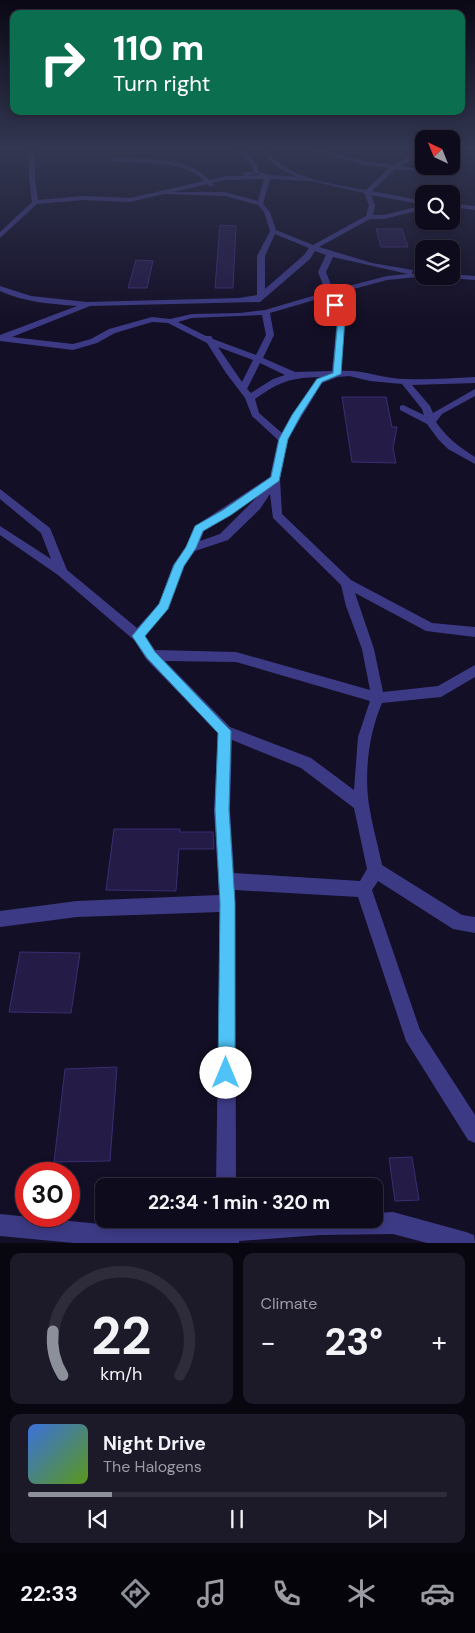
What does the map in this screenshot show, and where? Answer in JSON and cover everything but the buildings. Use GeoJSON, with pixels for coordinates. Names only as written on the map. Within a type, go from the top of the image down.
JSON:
{"type":"FeatureCollection","features":[{"type":"Feature","properties":{"kind":"street"},"geometry":{"type":"LineString","coordinates":[[0,236],[30,207]]}},
{"type":"Feature","properties":{"kind":"street"},"geometry":{"type":"LineString","coordinates":[[261,297],[261,256],[273,231],[267,212],[263,207]]}},
{"type":"Feature","properties":{"kind":"street"},"geometry":{"type":"LineString","coordinates":[[369,217],[371,207]]}},
{"type":"Feature","properties":{"kind":"street"},"geometry":{"type":"LineString","coordinates":[[240,315],[307,257],[314,246],[369,217],[384,217],[415,208]]}},
{"type":"Feature","properties":{"kind":"street"},"geometry":{"type":"LineString","coordinates":[[273,231],[330,254],[415,273]]}},
{"type":"Feature","properties":{"kind":"street"},"geometry":{"type":"LineString","coordinates":[[330,254],[329,260],[322,272],[341,318],[336,374]]}},
{"type":"Feature","properties":{"kind":"street"},"geometry":{"type":"LineString","coordinates":[[1,335],[73,347],[94,341],[112,331],[152,319],[170,321],[192,316],[240,315],[266,312],[386,278],[415,276]]}},
{"type":"Feature","properties":{"kind":"street"},"geometry":{"type":"LineString","coordinates":[[460,277],[475,278]]}},
{"type":"Feature","properties":{"kind":"street"},"geometry":{"type":"LineString","coordinates":[[0,288],[16,296],[38,301],[89,304],[239,300],[261,297]]}},
{"type":"Feature","properties":{"kind":"street"},"geometry":{"type":"LineString","coordinates":[[186,302],[192,316],[228,371],[244,388],[250,398],[255,414],[283,439]]}},
{"type":"Feature","properties":{"kind":"street"},"geometry":{"type":"LineString","coordinates":[[1,335],[33,326],[89,304]]}},
{"type":"Feature","properties":{"kind":"street"},"geometry":{"type":"LineString","coordinates":[[244,388],[270,335],[266,312]]}},
{"type":"Feature","properties":{"kind":"street"},"geometry":{"type":"LineString","coordinates":[[170,321],[210,341],[258,358],[273,367],[294,375]]}},
{"type":"Feature","properties":{"kind":"street"},"geometry":{"type":"LineString","coordinates":[[250,398],[276,381],[294,375],[349,373],[370,378],[405,382],[475,380]]}},
{"type":"Feature","properties":{"kind":"street"},"geometry":{"type":"LineString","coordinates":[[336,374],[320,381],[283,439],[276,479],[277,515],[347,583],[430,628],[475,632]]}},
{"type":"Feature","properties":{"kind":"street"},"geometry":{"type":"LineString","coordinates":[[405,382],[428,408],[430,422]]}},
{"type":"Feature","properties":{"kind":"street"},"geometry":{"type":"LineString","coordinates":[[430,422],[439,412],[475,392]]}},
{"type":"Feature","properties":{"kind":"street"},"geometry":{"type":"LineString","coordinates":[[403,408],[430,422],[441,437],[475,461]]}},
{"type":"Feature","properties":{"kind":"street"},"geometry":{"type":"LineString","coordinates":[[191,548],[224,537],[256,506],[276,479]]}},
{"type":"Feature","properties":{"kind":"street"},"geometry":{"type":"LineString","coordinates":[[138,636],[164,606],[179,565],[191,548],[199,529],[276,479]]}},
{"type":"Feature","properties":{"kind":"street"},"geometry":{"type":"LineString","coordinates":[[0,493],[46,532],[62,572]]}},
{"type":"Feature","properties":{"kind":"street"},"geometry":{"type":"LineString","coordinates":[[0,530],[62,572],[138,636],[151,655],[225,731],[306,763],[361,804]]}},
{"type":"Feature","properties":{"kind":"street"},"geometry":{"type":"LineString","coordinates":[[347,583],[352,606],[368,649],[378,698],[369,714],[360,753],[361,804],[375,870],[364,890],[412,1035],[475,1133]]}},
{"type":"Feature","properties":{"kind":"street"},"geometry":{"type":"LineString","coordinates":[[151,655],[236,657],[378,698],[441,690],[475,670]]}},
{"type":"Feature","properties":{"kind":"street"},"geometry":{"type":"LineString","coordinates":[[225,731],[222,810],[228,903],[226,1178]]}},
{"type":"Feature","properties":{"kind":"street"},"geometry":{"type":"LineString","coordinates":[[375,870],[459,923],[475,925]]}},
{"type":"Feature","properties":{"kind":"street"},"geometry":{"type":"LineString","coordinates":[[226,881],[364,890]]}},
{"type":"Feature","properties":{"kind":"street"},"geometry":{"type":"LineString","coordinates":[[0,919],[76,909],[228,903]]}},
{"type":"Feature","properties":{"kind":"street"},"geometry":{"type":"LineString","coordinates":[[0,1225],[140,1239],[320,1224],[393,1223],[466,1243]]}},
{"type":"Feature","properties":{"kind":"route"},"geometry":{"type":"LineString","coordinates":[[226,1073],[228,903],[222,810],[225,731],[151,655],[138,636],[164,606],[179,565],[191,548],[199,529],[276,479],[278,472],[277,461],[283,439],[306,400],[320,381],[336,374],[340,349],[341,318],[335,305]]}}]}
